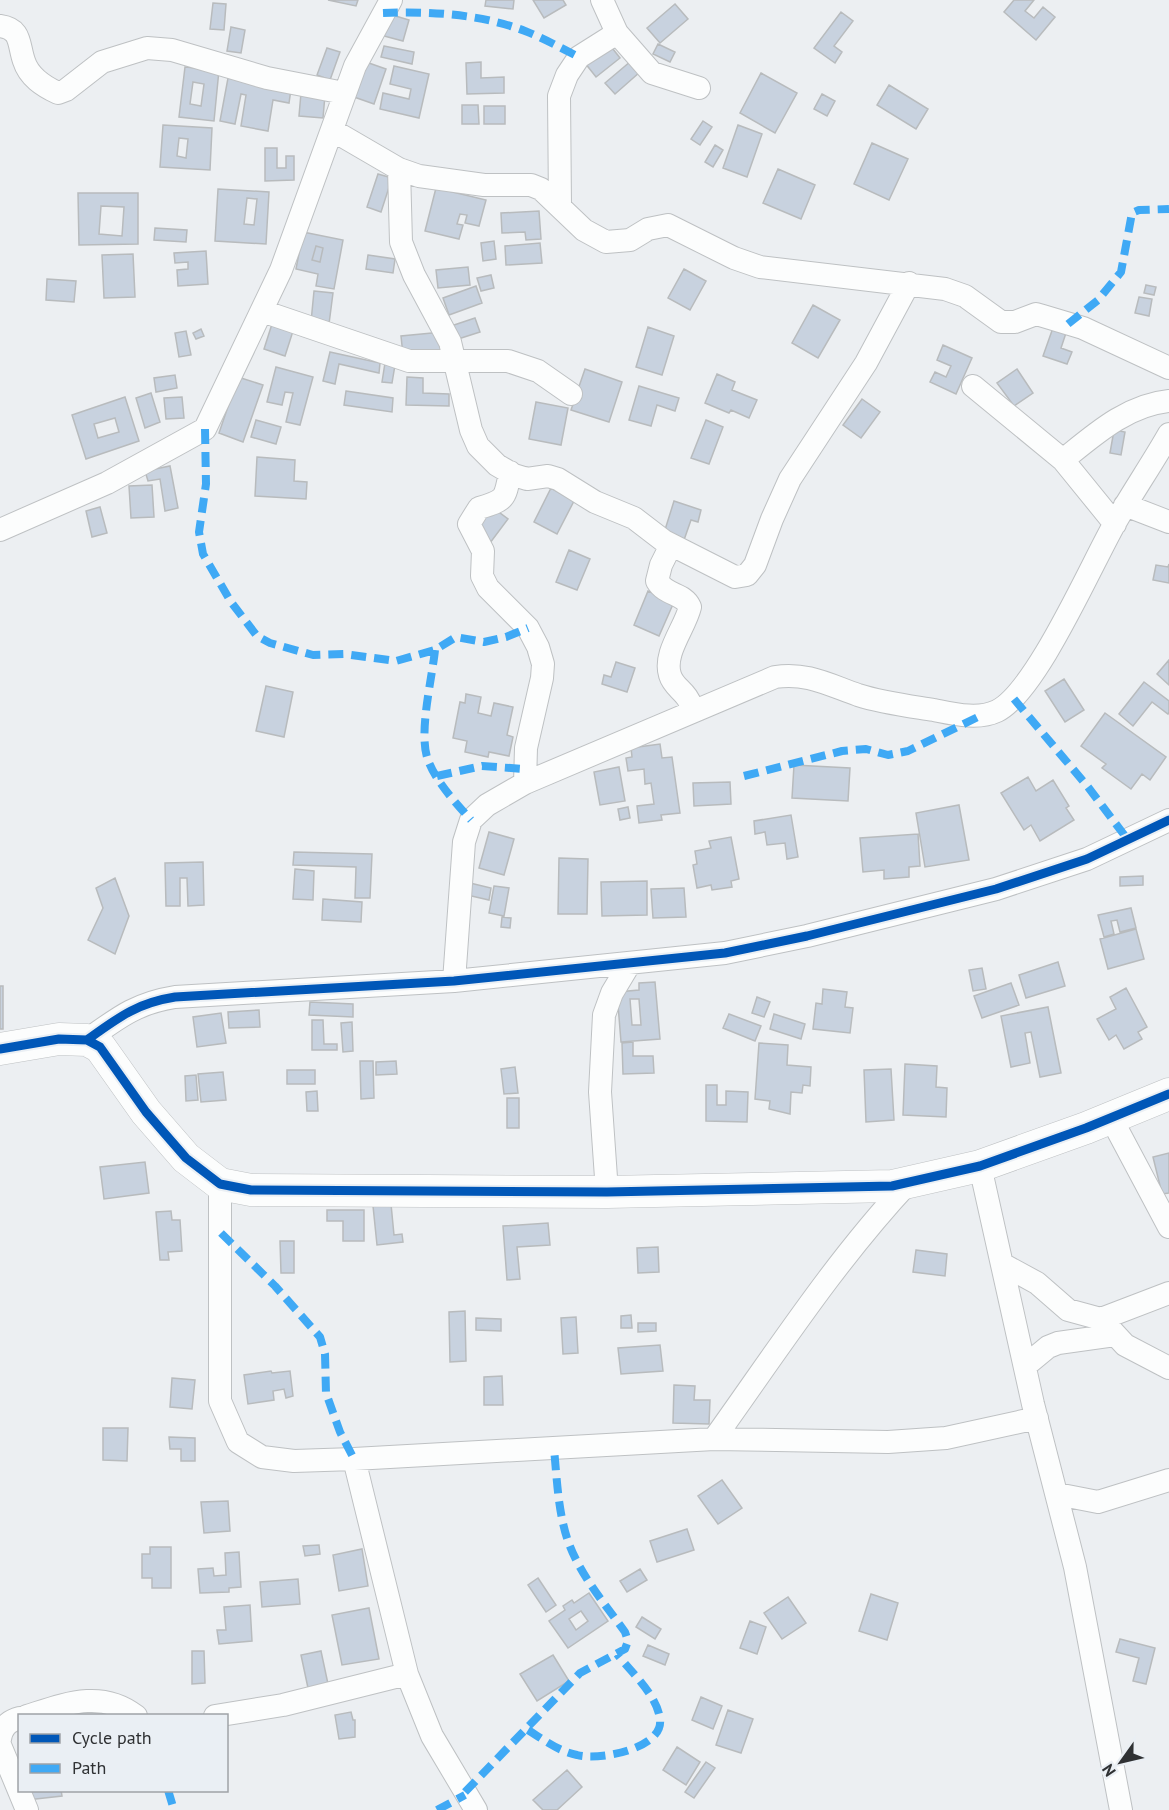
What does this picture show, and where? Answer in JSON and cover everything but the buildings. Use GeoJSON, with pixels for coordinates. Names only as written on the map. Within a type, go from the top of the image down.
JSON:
{"type":"FeatureCollection","features":[{"type":"Feature","properties":{"kind":"street"},"geometry":{"type":"LineString","coordinates":[[0,530],[107,483],[205,429],[280,270],[344,93],[368,38],[391,0]]}},
{"type":"Feature","properties":{"kind":"street"},"geometry":{"type":"LineString","coordinates":[[602,0],[617,33],[652,73],[699,88]]}},
{"type":"Feature","properties":{"kind":"street"},"geometry":{"type":"LineString","coordinates":[[0,26],[9,27],[17,34],[24,63],[38,83],[58,93],[66,90],[102,62],[147,48],[172,50],[267,78],[344,93]]}},
{"type":"Feature","properties":{"kind":"street"},"geometry":{"type":"LineString","coordinates":[[560,206],[559,96],[567,75],[579,57],[617,33]]}},
{"type":"Feature","properties":{"kind":"street"},"geometry":{"type":"LineString","coordinates":[[332,130],[399,169],[444,181],[484,185],[531,185],[541,189],[584,230],[606,242],[630,240],[648,229],[668,225],[734,258],[760,267],[909,284],[965,296],[1001,322],[1015,322],[1036,314],[1083,328],[1169,368]]}},
{"type":"Feature","properties":{"kind":"street"},"geometry":{"type":"LineString","coordinates":[[399,169],[400,242],[414,275],[447,334],[471,430],[478,446],[497,465],[510,472],[526,479],[548,476],[558,479],[595,502],[634,518],[671,544],[725,574],[735,577],[747,574],[755,565],[790,479],[872,353],[909,284]]}},
{"type":"Feature","properties":{"kind":"street"},"geometry":{"type":"LineString","coordinates":[[262,311],[397,358],[455,362],[497,360],[516,363],[538,371],[571,394]]}},
{"type":"Feature","properties":{"kind":"street"},"geometry":{"type":"LineString","coordinates":[[973,386],[1063,460],[1120,515],[1169,522]]}},
{"type":"Feature","properties":{"kind":"street"},"geometry":{"type":"LineString","coordinates":[[1063,460],[1104,427],[1123,415],[1169,401]]}},
{"type":"Feature","properties":{"kind":"street"},"geometry":{"type":"LineString","coordinates":[[454,981],[464,842],[471,820],[487,805],[525,783],[775,677],[792,674],[806,675],[860,695],[919,708],[980,716],[998,711],[1014,699],[1025,684],[1060,627],[1120,515],[1169,434]]}},
{"type":"Feature","properties":{"kind":"street"},"geometry":{"type":"LineString","coordinates":[[510,472],[505,498],[498,503],[479,508],[469,524],[483,551],[482,576],[488,588],[528,628],[538,647],[543,664],[526,748],[525,783]]}},
{"type":"Feature","properties":{"kind":"street"},"geometry":{"type":"LineString","coordinates":[[671,544],[661,565],[657,581],[662,590],[685,600],[690,607],[672,650],[669,665],[670,676],[690,699],[693,710]]}},
{"type":"Feature","properties":{"kind":"street"},"geometry":{"type":"LineString","coordinates":[[87,1040],[121,1016],[148,1001],[175,997],[454,981],[725,953],[974,896],[1087,859],[1169,820]]}},
{"type":"Feature","properties":{"kind":"street"},"geometry":{"type":"LineString","coordinates":[[607,1192],[600,1092],[604,1015],[612,993],[630,963]]}},
{"type":"Feature","properties":{"kind":"street"},"geometry":{"type":"LineString","coordinates":[[0,1049],[59,1039],[87,1040],[100,1047],[147,1112],[186,1158],[220,1184],[251,1190],[607,1192],[892,1186],[980,1166],[1169,1094]]}},
{"type":"Feature","properties":{"kind":"street"},"geometry":{"type":"LineString","coordinates":[[1111,1118],[1169,1227]]}},
{"type":"Feature","properties":{"kind":"street"},"geometry":{"type":"LineString","coordinates":[[980,1166],[1037,1418],[1075,1567],[1121,1810]]}},
{"type":"Feature","properties":{"kind":"street"},"geometry":{"type":"LineString","coordinates":[[714,1439],[831,1272],[865,1229],[909,1182]]}},
{"type":"Feature","properties":{"kind":"street"},"geometry":{"type":"LineString","coordinates":[[220,1184],[220,1401],[238,1442],[262,1457],[294,1461],[354,1459],[714,1439],[888,1442],[946,1438],[1037,1418]]}},
{"type":"Feature","properties":{"kind":"street"},"geometry":{"type":"LineString","coordinates":[[1002,1264],[1037,1283],[1068,1310],[1108,1327],[1125,1345],[1169,1368]]}},
{"type":"Feature","properties":{"kind":"street"},"geometry":{"type":"LineString","coordinates":[[1025,1366],[1048,1347],[1108,1327],[1169,1293]]}},
{"type":"Feature","properties":{"kind":"street"},"geometry":{"type":"LineString","coordinates":[[354,1459],[407,1674],[432,1736],[476,1810]]}},
{"type":"Feature","properties":{"kind":"street"},"geometry":{"type":"LineString","coordinates":[[1057,1494],[1098,1502],[1169,1480]]}},
{"type":"Feature","properties":{"kind":"street"},"geometry":{"type":"LineString","coordinates":[[227,1714],[283,1705],[407,1674]]}},
{"type":"Feature","properties":{"kind":"street"},"geometry":{"type":"LineString","coordinates":[[34,1714],[79,1700],[96,1700],[123,1706],[133,1714]]}},
{"type":"Feature","properties":{"kind":"street"},"geometry":{"type":"LineString","coordinates":[[0,1739],[2,1730],[10,1720],[18,1718]]}},
{"type":"Feature","properties":{"kind":"street"},"geometry":{"type":"LineString","coordinates":[[0,1745],[18,1788]]}},
{"type":"Feature","properties":{"kind":"street"},"geometry":{"type":"LineString","coordinates":[[20,1792],[27,1810]]}},
{"type":"Feature","properties":{"kind":"marked path"},"geometry":{"type":"LineString","coordinates":[[383,13],[437,13],[491,21],[532,34],[579,57]]}},
{"type":"Feature","properties":{"kind":"marked path"},"geometry":{"type":"LineString","coordinates":[[1068,324],[1098,300],[1121,272],[1132,213],[1139,210],[1169,209]]}},
{"type":"Feature","properties":{"kind":"marked path"},"geometry":{"type":"LineString","coordinates":[[205,429],[206,484],[199,532],[203,554],[231,602],[257,636],[270,643],[313,655],[344,654],[396,661],[435,650],[456,637],[484,642],[506,637],[528,628]]}},
{"type":"Feature","properties":{"kind":"marked path"},"geometry":{"type":"LineString","coordinates":[[435,650],[425,721],[425,749],[436,776],[471,820]]}},
{"type":"Feature","properties":{"kind":"marked path"},"geometry":{"type":"LineString","coordinates":[[1014,699],[1088,787],[1128,840]]}},
{"type":"Feature","properties":{"kind":"marked path"},"geometry":{"type":"LineString","coordinates":[[744,776],[842,751],[866,749],[888,755],[908,751],[980,716]]}},
{"type":"Feature","properties":{"kind":"marked path"},"geometry":{"type":"LineString","coordinates":[[437,776],[482,766],[524,769]]}},
{"type":"Feature","properties":{"kind":"marked path"},"geometry":{"type":"LineString","coordinates":[[221,1233],[275,1286],[320,1337],[325,1354],[326,1393],[340,1432],[354,1459]]}},
{"type":"Feature","properties":{"kind":"marked path"},"geometry":{"type":"LineString","coordinates":[[465,1792],[580,1673],[625,1649],[628,1641],[625,1632],[601,1600],[573,1554],[560,1507],[554,1449]]}},
{"type":"Feature","properties":{"kind":"marked path"},"geometry":{"type":"LineString","coordinates":[[528,1730],[564,1751],[587,1756],[614,1754],[641,1745],[652,1738],[658,1729],[660,1719],[658,1710],[649,1693],[617,1654]]}},
{"type":"Feature","properties":{"kind":"marked path"},"geometry":{"type":"LineString","coordinates":[[169,1792],[174,1810]]}},
{"type":"Feature","properties":{"kind":"marked path"},"geometry":{"type":"LineString","coordinates":[[437,1810],[465,1795]]}},
{"type":"Feature","properties":{"kind":"cycle path"},"geometry":{"type":"LineString","coordinates":[[87,1040],[139,1007],[175,997],[454,981],[725,953],[807,936],[996,889],[1087,859],[1169,820]]}},
{"type":"Feature","properties":{"kind":"cycle path"},"geometry":{"type":"LineString","coordinates":[[0,1049],[59,1039],[87,1040],[100,1047],[146,1112],[186,1158],[220,1184],[251,1190],[607,1192],[892,1186],[980,1166],[1086,1128],[1169,1094]]}}]}
